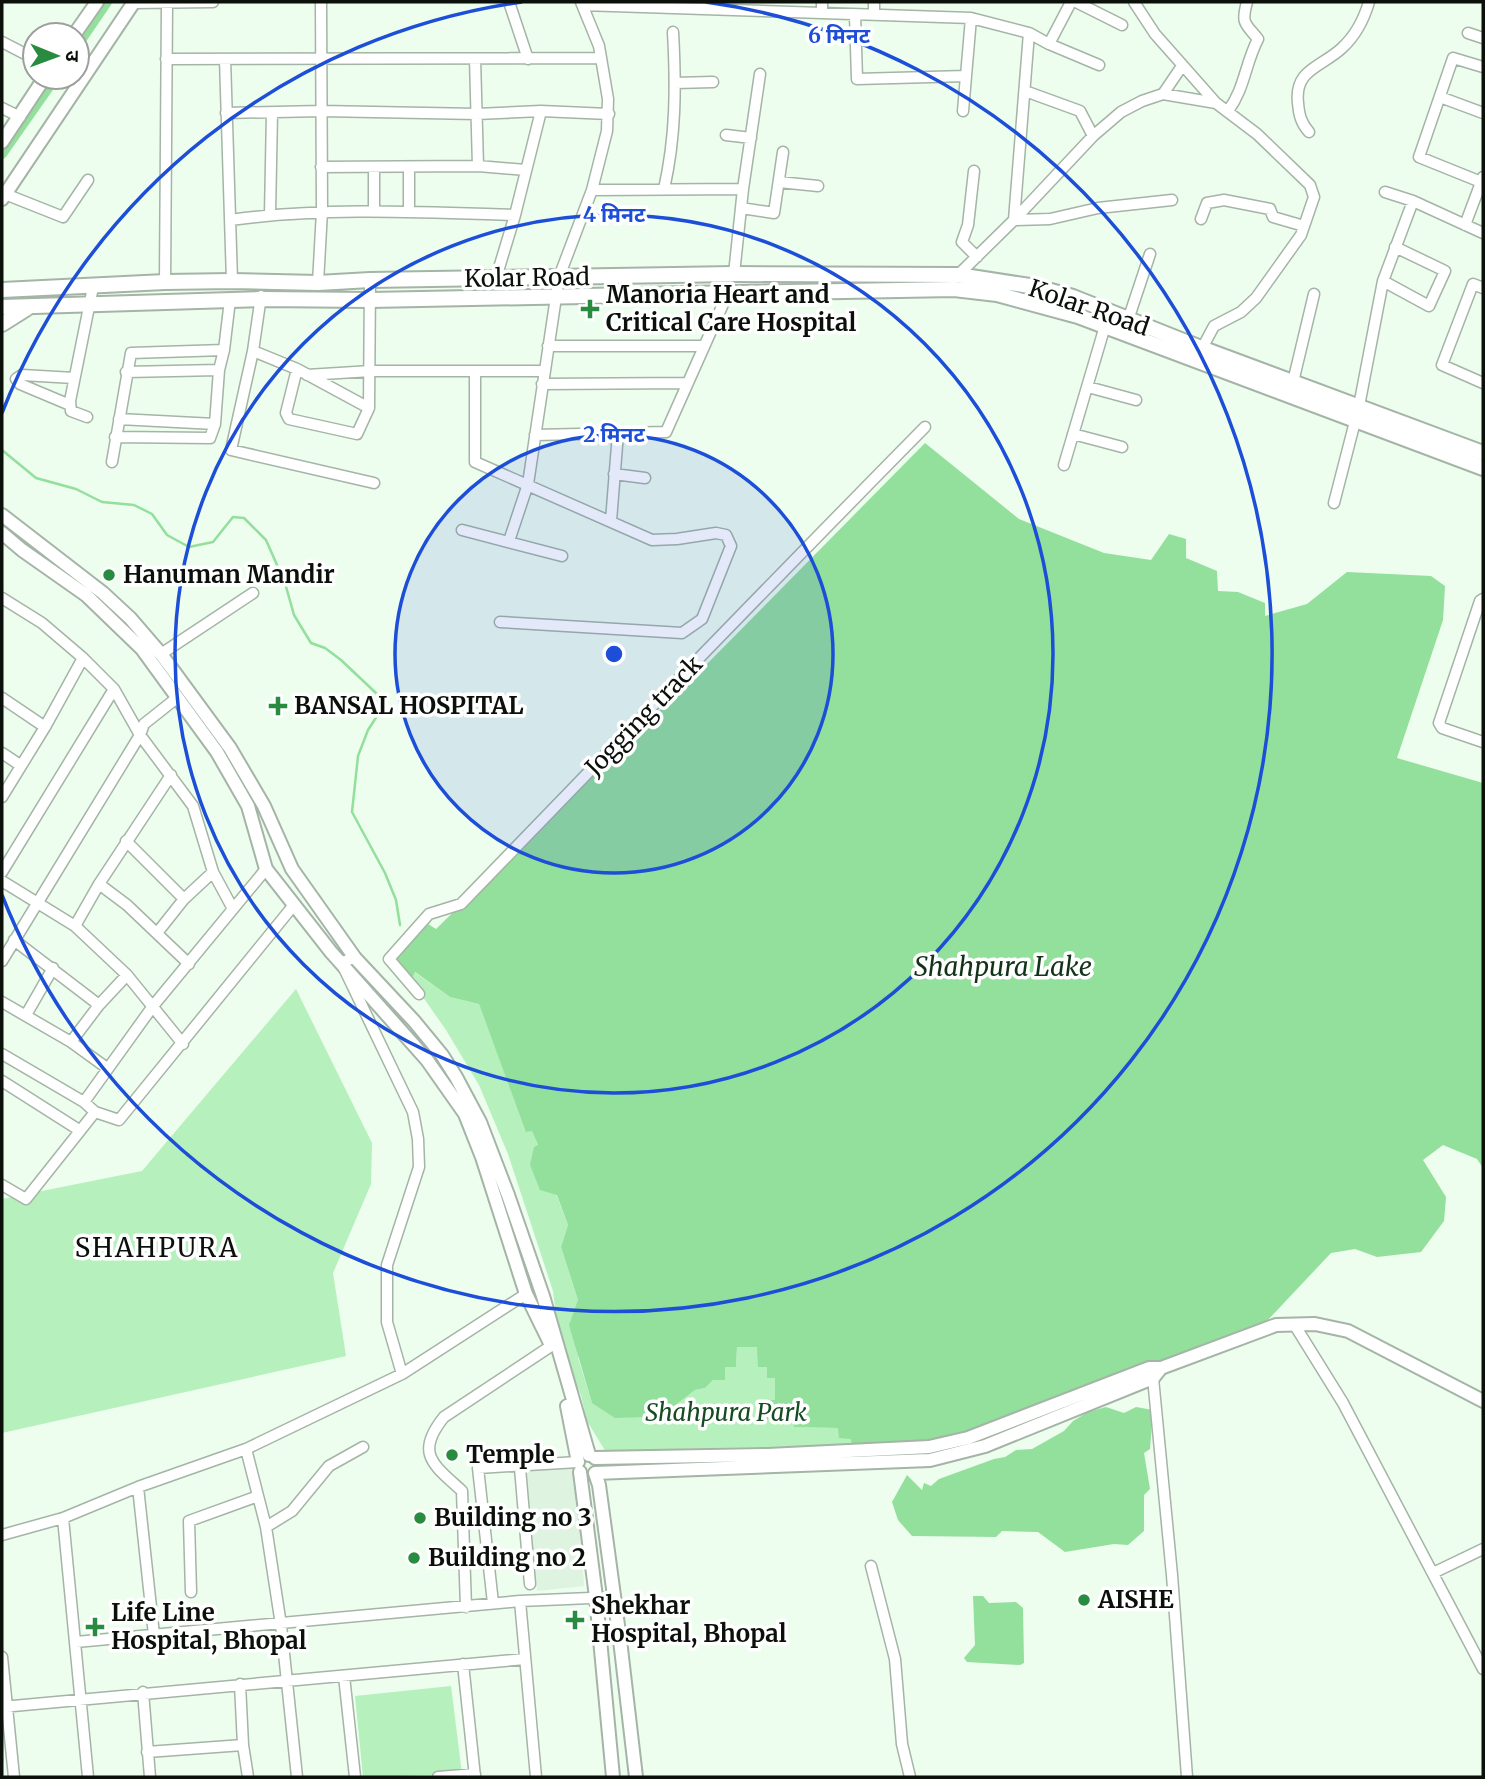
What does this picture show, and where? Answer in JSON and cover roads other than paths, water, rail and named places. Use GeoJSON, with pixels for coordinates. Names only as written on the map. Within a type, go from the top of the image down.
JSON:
{"type":"FeatureCollection","features":[{"type":"Feature","properties":{"kind":"main road","name":"Kolar Road"},"geometry":{"type":"LineString","coordinates":[[2,290],[165,282],[318,283],[734,274],[958,275],[1050,290],[1128,320],[1199,354],[1358,413],[1483,453]]}},
{"type":"Feature","properties":{"kind":"main road"},"geometry":{"type":"LineString","coordinates":[[780,274],[780,292]]}},
{"type":"Feature","properties":{"kind":"main road"},"geometry":{"type":"LineString","coordinates":[[230,300],[232,281]]}},
{"type":"Feature","properties":{"kind":"main road","name":"Kolar Road"},"geometry":{"type":"LineString","coordinates":[[2,307],[261,299],[370,300],[954,289],[1039,304],[1293,382],[1483,468]]}},
{"type":"Feature","properties":{"kind":"main road"},"geometry":{"type":"LineString","coordinates":[[2,324],[30,306]]}},
{"type":"Feature","properties":{"kind":"street"},"geometry":{"type":"LineString","coordinates":[[84,21],[97,2]]}},
{"type":"Feature","properties":{"kind":"street"},"geometry":{"type":"LineString","coordinates":[[88,180],[63,217],[4,197],[133,3],[213,2]]}},
{"type":"Feature","properties":{"kind":"street"},"geometry":{"type":"LineString","coordinates":[[318,283],[322,212],[321,2]]}},
{"type":"Feature","properties":{"kind":"street"},"geometry":{"type":"LineString","coordinates":[[509,2],[528,59]]}},
{"type":"Feature","properties":{"kind":"street"},"geometry":{"type":"LineString","coordinates":[[874,2],[874,15]]}},
{"type":"Feature","properties":{"kind":"street"},"geometry":{"type":"LineString","coordinates":[[1049,44],[1073,2],[1122,25]]}},
{"type":"Feature","properties":{"kind":"street"},"geometry":{"type":"LineString","coordinates":[[1134,2],[1155,34],[1216,103],[1257,134],[1310,185],[1314,197],[1301,235],[1256,298],[1241,312],[1214,326],[1199,354]]}},
{"type":"Feature","properties":{"kind":"street"},"geometry":{"type":"LineString","coordinates":[[1228,111],[1241,92],[1250,55],[1258,39],[1245,25],[1247,2]]}},
{"type":"Feature","properties":{"kind":"street"},"geometry":{"type":"LineString","coordinates":[[1309,132],[1302,124],[1298,111],[1297,94],[1300,81],[1311,69],[1340,50],[1350,39],[1361,23],[1369,2]]}},
{"type":"Feature","properties":{"kind":"street"},"geometry":{"type":"LineString","coordinates":[[165,282],[167,3]]}},
{"type":"Feature","properties":{"kind":"street"},"geometry":{"type":"LineString","coordinates":[[509,541],[528,484],[559,277],[592,190],[607,131],[609,114],[599,46],[582,3],[822,7],[855,15],[971,18],[1029,33],[1099,65]]}},
{"type":"Feature","properties":{"kind":"street"},"geometry":{"type":"LineString","coordinates":[[855,15],[857,79],[966,76]]}},
{"type":"Feature","properties":{"kind":"street"},"geometry":{"type":"LineString","coordinates":[[963,111],[971,18]]}},
{"type":"Feature","properties":{"kind":"street"},"geometry":{"type":"LineString","coordinates":[[664,189],[672,152],[675,83],[673,32]]}},
{"type":"Feature","properties":{"kind":"street"},"geometry":{"type":"LineString","coordinates":[[1014,220],[1029,33]]}},
{"type":"Feature","properties":{"kind":"street"},"geometry":{"type":"LineString","coordinates":[[1468,33],[1483,38]]}},
{"type":"Feature","properties":{"kind":"street"},"geometry":{"type":"LineString","coordinates":[[2,42],[21,52]]}},
{"type":"Feature","properties":{"kind":"street"},"geometry":{"type":"LineString","coordinates":[[1465,225],[1482,180],[1419,156],[1454,57],[1483,67]]}},
{"type":"Feature","properties":{"kind":"street"},"geometry":{"type":"LineString","coordinates":[[166,59],[601,58]]}},
{"type":"Feature","properties":{"kind":"street"},"geometry":{"type":"LineString","coordinates":[[225,59],[232,281]]}},
{"type":"Feature","properties":{"kind":"street"},"geometry":{"type":"LineString","coordinates":[[475,59],[478,166]]}},
{"type":"Feature","properties":{"kind":"street"},"geometry":{"type":"LineString","coordinates":[[1163,94],[1182,66]]}},
{"type":"Feature","properties":{"kind":"street"},"geometry":{"type":"LineString","coordinates":[[734,274],[760,74]]}},
{"type":"Feature","properties":{"kind":"street"},"geometry":{"type":"LineString","coordinates":[[675,83],[713,82]]}},
{"type":"Feature","properties":{"kind":"street"},"geometry":{"type":"LineString","coordinates":[[2,142],[36,91]]}},
{"type":"Feature","properties":{"kind":"street"},"geometry":{"type":"LineString","coordinates":[[1025,91],[1080,111],[1093,136]]}},
{"type":"Feature","properties":{"kind":"street"},"geometry":{"type":"LineString","coordinates":[[958,275],[1093,136],[1121,112],[1163,94],[1216,103]]}},
{"type":"Feature","properties":{"kind":"street"},"geometry":{"type":"LineString","coordinates":[[1440,97],[1483,113]]}},
{"type":"Feature","properties":{"kind":"street"},"geometry":{"type":"LineString","coordinates":[[2,108],[20,117]]}},
{"type":"Feature","properties":{"kind":"street"},"geometry":{"type":"LineString","coordinates":[[226,113],[321,111],[477,114],[541,111],[609,114]]}},
{"type":"Feature","properties":{"kind":"street"},"geometry":{"type":"LineString","coordinates":[[496,278],[541,111]]}},
{"type":"Feature","properties":{"kind":"street"},"geometry":{"type":"LineString","coordinates":[[270,214],[272,113]]}},
{"type":"Feature","properties":{"kind":"street"},"geometry":{"type":"LineString","coordinates":[[726,135],[751,138]]}},
{"type":"Feature","properties":{"kind":"street"},"geometry":{"type":"LineString","coordinates":[[741,208],[774,213],[783,152]]}},
{"type":"Feature","properties":{"kind":"street"},"geometry":{"type":"LineString","coordinates":[[321,167],[478,166],[526,170]]}},
{"type":"Feature","properties":{"kind":"street"},"geometry":{"type":"LineString","coordinates":[[374,167],[374,211]]}},
{"type":"Feature","properties":{"kind":"street"},"geometry":{"type":"LineString","coordinates":[[409,212],[410,167]]}},
{"type":"Feature","properties":{"kind":"street"},"geometry":{"type":"LineString","coordinates":[[974,171],[968,225],[962,242],[977,257]]}},
{"type":"Feature","properties":{"kind":"street"},"geometry":{"type":"LineString","coordinates":[[779,182],[818,186]]}},
{"type":"Feature","properties":{"kind":"street"},"geometry":{"type":"LineString","coordinates":[[592,190],[743,189]]}},
{"type":"Feature","properties":{"kind":"street"},"geometry":{"type":"LineString","coordinates":[[1385,192],[1413,201],[1483,233]]}},
{"type":"Feature","properties":{"kind":"street"},"geometry":{"type":"LineString","coordinates":[[1014,220],[1050,219],[1098,208],[1172,200]]}},
{"type":"Feature","properties":{"kind":"street"},"geometry":{"type":"LineString","coordinates":[[1201,219],[1208,203],[1217,200],[1270,209],[1273,217],[1304,226]]}},
{"type":"Feature","properties":{"kind":"street"},"geometry":{"type":"LineString","coordinates":[[1334,503],[1358,413],[1383,281],[1413,201]]}},
{"type":"Feature","properties":{"kind":"street"},"geometry":{"type":"LineString","coordinates":[[230,220],[270,214],[374,211],[515,215]]}},
{"type":"Feature","properties":{"kind":"street"},"geometry":{"type":"LineString","coordinates":[[1383,281],[1429,306],[1446,271],[1395,247]]}},
{"type":"Feature","properties":{"kind":"street"},"geometry":{"type":"LineString","coordinates":[[1128,320],[1150,254]]}},
{"type":"Feature","properties":{"kind":"street"},"geometry":{"type":"LineString","coordinates":[[297,369],[286,413],[289,419],[357,434],[369,408],[370,280]]}},
{"type":"Feature","properties":{"kind":"street"},"geometry":{"type":"LineString","coordinates":[[263,282],[253,351],[231,450],[374,483]]}},
{"type":"Feature","properties":{"kind":"street"},"geometry":{"type":"LineString","coordinates":[[1483,288],[1473,284],[1442,365],[1483,383]]}},
{"type":"Feature","properties":{"kind":"street"},"geometry":{"type":"LineString","coordinates":[[87,417],[71,411],[71,405],[93,287]]}},
{"type":"Feature","properties":{"kind":"street"},"geometry":{"type":"LineString","coordinates":[[535,435],[666,432],[728,293]]}},
{"type":"Feature","properties":{"kind":"street"},"geometry":{"type":"LineString","coordinates":[[1293,382],[1314,294]]}},
{"type":"Feature","properties":{"kind":"street"},"geometry":{"type":"LineString","coordinates":[[116,437],[206,439],[212,436],[230,300]]}},
{"type":"Feature","properties":{"kind":"street"},"geometry":{"type":"LineString","coordinates":[[1064,465],[1105,326]]}},
{"type":"Feature","properties":{"kind":"street"},"geometry":{"type":"LineString","coordinates":[[548,346],[703,346]]}},
{"type":"Feature","properties":{"kind":"street"},"geometry":{"type":"LineString","coordinates":[[112,462],[129,355],[133,352],[224,350]]}},
{"type":"Feature","properties":{"kind":"street"},"geometry":{"type":"LineString","coordinates":[[253,351],[297,369],[369,408]]}},
{"type":"Feature","properties":{"kind":"street"},"geometry":{"type":"LineString","coordinates":[[126,372],[219,370]]}},
{"type":"Feature","properties":{"kind":"street"},"geometry":{"type":"LineString","coordinates":[[307,375],[371,371],[544,371]]}},
{"type":"Feature","properties":{"kind":"street"},"geometry":{"type":"LineString","coordinates":[[475,371],[475,462],[652,540],[716,533],[726,535],[731,547],[702,620],[682,633],[500,622]]}},
{"type":"Feature","properties":{"kind":"street"},"geometry":{"type":"LineString","coordinates":[[71,405],[20,384],[16,379],[22,374],[74,378]]}},
{"type":"Feature","properties":{"kind":"street"},"geometry":{"type":"LineString","coordinates":[[542,384],[688,383]]}},
{"type":"Feature","properties":{"kind":"street"},"geometry":{"type":"LineString","coordinates":[[1088,387],[1136,400]]}},
{"type":"Feature","properties":{"kind":"street"},"geometry":{"type":"LineString","coordinates":[[119,419],[215,424]]}},
{"type":"Feature","properties":{"kind":"street","name":"Jogging track"},"geometry":{"type":"LineString","coordinates":[[419,994],[389,959],[429,915],[461,904],[925,427]]}},
{"type":"Feature","properties":{"kind":"street"},"geometry":{"type":"LineString","coordinates":[[611,522],[618,433]]}},
{"type":"Feature","properties":{"kind":"street"},"geometry":{"type":"LineString","coordinates":[[1073,434],[1122,447]]}},
{"type":"Feature","properties":{"kind":"street"},"geometry":{"type":"LineString","coordinates":[[614,474],[645,478]]}},
{"type":"Feature","properties":{"kind":"street"},"geometry":{"type":"LineString","coordinates":[[2,514],[103,593],[130,618],[161,654],[230,748],[264,806],[292,869],[355,958],[442,1055],[480,1122],[542,1296],[586,1462],[613,1777]]}},
{"type":"Feature","properties":{"kind":"street"},"geometry":{"type":"LineString","coordinates":[[462,530],[562,556]]}},
{"type":"Feature","properties":{"kind":"street"},"geometry":{"type":"LineString","coordinates":[[2,533],[22,551],[86,595],[142,649],[217,752],[248,806],[266,869],[293,906],[427,1060],[465,1114],[482,1157],[526,1294],[551,1346],[586,1462]]}},
{"type":"Feature","properties":{"kind":"street"},"geometry":{"type":"LineString","coordinates":[[161,654],[253,593]]}},
{"type":"Feature","properties":{"kind":"street"},"geometry":{"type":"LineString","coordinates":[[2,598],[42,623],[83,657],[114,689],[140,735],[193,806],[213,872],[233,909]]}},
{"type":"Feature","properties":{"kind":"street"},"geometry":{"type":"LineString","coordinates":[[1483,599],[1480,601],[1439,723],[1442,728],[1483,742]]}},
{"type":"Feature","properties":{"kind":"street"},"geometry":{"type":"LineString","coordinates":[[2,797],[45,727],[83,657]]}},
{"type":"Feature","properties":{"kind":"street"},"geometry":{"type":"LineString","coordinates":[[2,872],[114,689]]}},
{"type":"Feature","properties":{"kind":"street"},"geometry":{"type":"LineString","coordinates":[[2,961],[140,735],[144,724],[178,697]]}},
{"type":"Feature","properties":{"kind":"street"},"geometry":{"type":"LineString","coordinates":[[2,698],[45,727]]}},
{"type":"Feature","properties":{"kind":"street"},"geometry":{"type":"LineString","coordinates":[[2,753],[20,765]]}},
{"type":"Feature","properties":{"kind":"street"},"geometry":{"type":"LineString","coordinates":[[75,926],[99,884],[171,775]]}},
{"type":"Feature","properties":{"kind":"street"},"geometry":{"type":"LineString","coordinates":[[126,842],[184,899]]}},
{"type":"Feature","properties":{"kind":"street"},"geometry":{"type":"LineString","coordinates":[[84,1102],[153,1006],[266,869]]}},
{"type":"Feature","properties":{"kind":"street"},"geometry":{"type":"LineString","coordinates":[[157,933],[184,899],[213,872]]}},
{"type":"Feature","properties":{"kind":"street"},"geometry":{"type":"LineString","coordinates":[[2,881],[75,926],[127,975],[183,1044]]}},
{"type":"Feature","properties":{"kind":"street"},"geometry":{"type":"LineString","coordinates":[[99,884],[189,964]]}},
{"type":"Feature","properties":{"kind":"street"},"geometry":{"type":"LineString","coordinates":[[2,1054],[84,1102],[95,1112],[119,1120],[293,906]]}},
{"type":"Feature","properties":{"kind":"street"},"geometry":{"type":"LineString","coordinates":[[14,940],[99,1005]]}},
{"type":"Feature","properties":{"kind":"street"},"geometry":{"type":"LineString","coordinates":[[341,962],[355,958]]}},
{"type":"Feature","properties":{"kind":"street"},"geometry":{"type":"LineString","coordinates":[[341,962],[413,1112],[418,1139],[419,1167],[387,1265],[387,1322],[402,1374]]}},
{"type":"Feature","properties":{"kind":"street"},"geometry":{"type":"LineString","coordinates":[[26,1015],[54,968]]}},
{"type":"Feature","properties":{"kind":"street"},"geometry":{"type":"LineString","coordinates":[[71,1042],[99,1005],[127,975]]}},
{"type":"Feature","properties":{"kind":"street"},"geometry":{"type":"LineString","coordinates":[[2,1002],[71,1042],[107,1068]]}},
{"type":"Feature","properties":{"kind":"street"},"geometry":{"type":"LineString","coordinates":[[2,1081],[79,1130]]}},
{"type":"Feature","properties":{"kind":"street"},"geometry":{"type":"LineString","coordinates":[[2,1185],[26,1199],[95,1112]]}},
{"type":"Feature","properties":{"kind":"street"},"geometry":{"type":"LineString","coordinates":[[2,1535],[63,1518],[246,1449],[402,1374],[526,1294]]}},
{"type":"Feature","properties":{"kind":"street"},"geometry":{"type":"LineString","coordinates":[[1294,1324],[1343,1403],[1483,1669]]}},
{"type":"Feature","properties":{"kind":"street"},"geometry":{"type":"LineString","coordinates":[[595,1473],[930,1460],[985,1446],[1155,1371],[1276,1325],[1315,1324],[1348,1331],[1483,1401]]}},
{"type":"Feature","properties":{"kind":"street"},"geometry":{"type":"LineString","coordinates":[[466,1607],[462,1492],[433,1464],[429,1449],[431,1433],[444,1417],[551,1346]]}},
{"type":"Feature","properties":{"kind":"street"},"geometry":{"type":"LineString","coordinates":[[493,1603],[478,1468],[907,1449],[950,1444],[1155,1371]]}},
{"type":"Feature","properties":{"kind":"street"},"geometry":{"type":"LineString","coordinates":[[1155,1371],[1187,1777]]}},
{"type":"Feature","properties":{"kind":"street"},"geometry":{"type":"LineString","coordinates":[[266,1527],[292,1511],[329,1466],[363,1447]]}},
{"type":"Feature","properties":{"kind":"street"},"geometry":{"type":"LineString","coordinates":[[246,1449],[266,1527],[281,1625],[298,1777]]}},
{"type":"Feature","properties":{"kind":"street"},"geometry":{"type":"LineString","coordinates":[[586,1462],[598,1464],[595,1473],[599,1485],[636,1777]]}},
{"type":"Feature","properties":{"kind":"street"},"geometry":{"type":"LineString","coordinates":[[520,1468],[530,1584]]}},
{"type":"Feature","properties":{"kind":"street"},"geometry":{"type":"LineString","coordinates":[[138,1488],[154,1635]]}},
{"type":"Feature","properties":{"kind":"street"},"geometry":{"type":"LineString","coordinates":[[191,1592],[189,1521],[258,1496]]}},
{"type":"Feature","properties":{"kind":"street"},"geometry":{"type":"LineString","coordinates":[[63,1518],[88,1777]]}},
{"type":"Feature","properties":{"kind":"street"},"geometry":{"type":"LineString","coordinates":[[1433,1573],[1483,1549]]}},
{"type":"Feature","properties":{"kind":"street"},"geometry":{"type":"LineString","coordinates":[[871,1566],[895,1659],[902,1744],[910,1777]]}},
{"type":"Feature","properties":{"kind":"street"},"geometry":{"type":"LineString","coordinates":[[76,1642],[281,1625],[493,1603],[614,1597]]}},
{"type":"Feature","properties":{"kind":"street"},"geometry":{"type":"LineString","coordinates":[[520,1601],[536,1777]]}},
{"type":"Feature","properties":{"kind":"street"},"geometry":{"type":"LineString","coordinates":[[2,1657],[7,1762],[14,1777]]}},
{"type":"Feature","properties":{"kind":"street"},"geometry":{"type":"LineString","coordinates":[[5,1707],[81,1701],[143,1692],[525,1659]]}},
{"type":"Feature","properties":{"kind":"street"},"geometry":{"type":"LineString","coordinates":[[438,1777],[475,1776],[463,1664]]}},
{"type":"Feature","properties":{"kind":"street"},"geometry":{"type":"LineString","coordinates":[[344,1676],[355,1777]]}},
{"type":"Feature","properties":{"kind":"street"},"geometry":{"type":"LineString","coordinates":[[240,1684],[243,1745],[248,1777]]}},
{"type":"Feature","properties":{"kind":"street"},"geometry":{"type":"LineString","coordinates":[[143,1692],[150,1777]]}},
{"type":"Feature","properties":{"kind":"street"},"geometry":{"type":"LineString","coordinates":[[147,1752],[243,1745]]}},
{"type":"Feature","properties":{"kind":"water","name":"Shahpura Lake"},"geometry":{"type":"Polygon","coordinates":[[[925,443],[1019,519],[1104,553],[1151,560],[1169,534],[1186,539],[1186,558],[1217,571],[1218,591],[1238,592],[1265,603],[1265,616],[1307,604],[1347,572],[1431,576],[1445,586],[1443,620],[1397,758],[1483,783],[1483,1168],[1477,1159],[1443,1145],[1423,1160],[1446,1197],[1444,1221],[1421,1252],[1377,1257],[1355,1249],[1331,1253],[1265,1323],[946,1439],[852,1446],[851,1439],[839,1438],[838,1428],[794,1427],[793,1418],[759,1420],[758,1400],[775,1400],[775,1378],[767,1378],[767,1367],[758,1367],[757,1347],[737,1347],[736,1367],[725,1367],[725,1380],[713,1380],[705,1388],[695,1390],[673,1407],[646,1417],[615,1418],[592,1403],[569,1325],[578,1300],[561,1247],[568,1225],[557,1195],[540,1190],[530,1165],[534,1147],[538,1145],[532,1131],[526,1132],[479,1004],[450,997],[415,972],[411,980],[393,959],[425,922],[436,929],[703,668],[925,443]]]}},
{"type":"Feature","properties":{"kind":"water"},"geometry":{"type":"Polygon","coordinates":[[[1106,1407],[1124,1413],[1136,1407],[1153,1410],[1150,1449],[1144,1453],[1150,1489],[1144,1495],[1144,1531],[1128,1545],[1114,1544],[1065,1552],[1038,1532],[1002,1531],[996,1537],[912,1536],[898,1520],[892,1502],[907,1475],[922,1490],[924,1483],[931,1486],[939,1479],[1005,1457],[1016,1450],[1032,1449],[1064,1431],[1073,1421],[1088,1412],[1106,1407]]]}},
{"type":"Feature","properties":{"kind":"water"},"geometry":{"type":"Polygon","coordinates":[[[973,1596],[983,1596],[989,1603],[1016,1602],[1023,1608],[1024,1663],[967,1662],[964,1658],[975,1645],[973,1596]]]}},
{"type":"Feature","properties":{"kind":"waterway"},"geometry":{"type":"LineString","coordinates":[[91,25],[107,2]]}},
{"type":"Feature","properties":{"kind":"waterway"},"geometry":{"type":"LineString","coordinates":[[2,154],[46,91]]}},
{"type":"Feature","properties":{"kind":"waterway"},"geometry":{"type":"LineString","coordinates":[[2,450],[36,478],[76,489],[102,502],[134,505],[152,514],[167,535],[189,547],[213,542],[233,517],[244,518],[266,540],[285,583],[294,615],[311,643],[325,648],[341,660],[377,694],[377,716],[368,730],[358,756],[352,812],[385,873],[396,900],[400,925]]}},
{"type":"Feature","properties":{"kind":"place","name":"Manoria Heart and Critical Care Hospital"},"geometry":{"type":"Point","coordinates":[590,309]}},
{"type":"Feature","properties":{"kind":"place","name":"Hanuman Mandir"},"geometry":{"type":"Point","coordinates":[109,575]}},
{"type":"Feature","properties":{"kind":"place","name":"BANSAL HOSPITAL"},"geometry":{"type":"Point","coordinates":[278,706]}},
{"type":"Feature","properties":{"kind":"place","name":"Temple"},"geometry":{"type":"Point","coordinates":[452,1455]}},
{"type":"Feature","properties":{"kind":"place","name":"Building no 3"},"geometry":{"type":"Point","coordinates":[420,1518]}},
{"type":"Feature","properties":{"kind":"place","name":"Building no 2"},"geometry":{"type":"Point","coordinates":[414,1558]}},
{"type":"Feature","properties":{"kind":"place","name":"AISHE"},"geometry":{"type":"Point","coordinates":[1084,1600]}},
{"type":"Feature","properties":{"kind":"place","name":"Shekhar Hospital, Bhopal"},"geometry":{"type":"Point","coordinates":[575,1620]}},
{"type":"Feature","properties":{"kind":"place","name":"Life Line Hospital, Bhopal"},"geometry":{"type":"Point","coordinates":[95,1627]}},
{"type":"Feature","properties":{"kind":"district","name":"SHAHPURA"},"geometry":{"type":"Point","coordinates":[157,1248]}},
{"type":"Feature","properties":{"kind":"park label","name":"Shahpura Park"},"geometry":{"type":"Point","coordinates":[726,1413]}}]}
